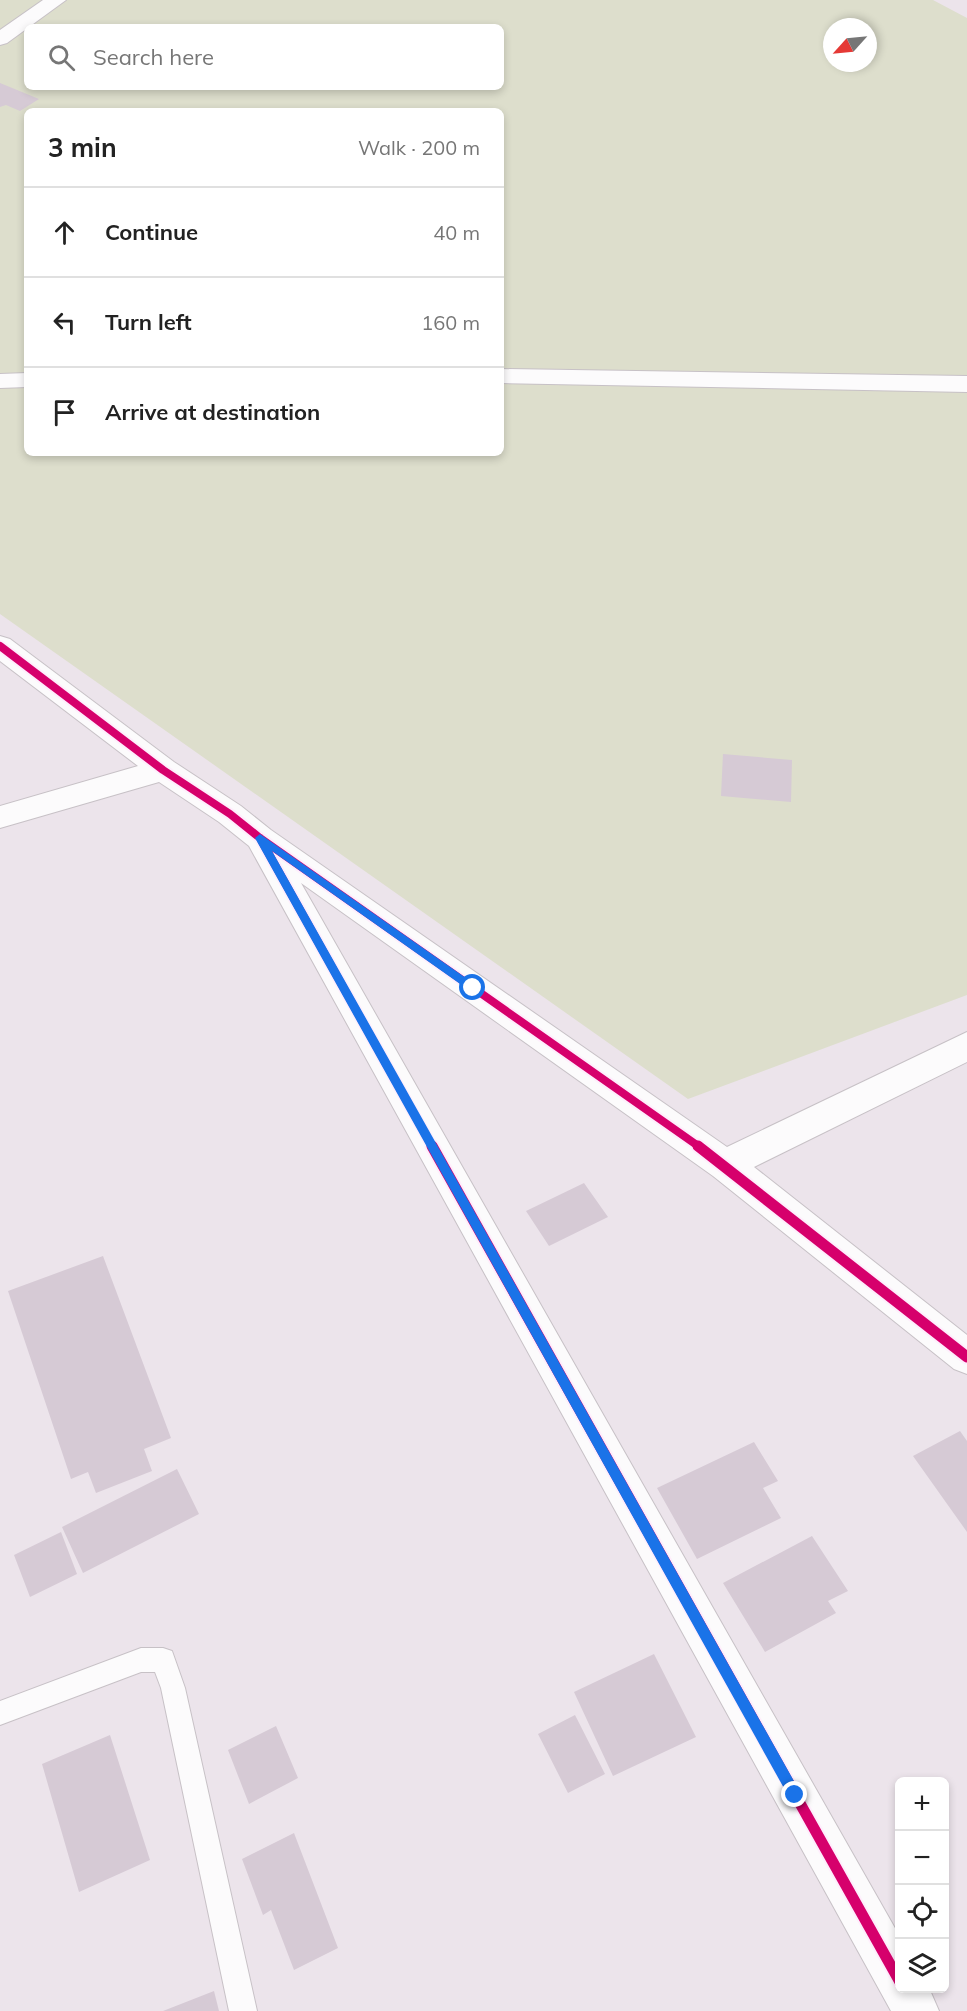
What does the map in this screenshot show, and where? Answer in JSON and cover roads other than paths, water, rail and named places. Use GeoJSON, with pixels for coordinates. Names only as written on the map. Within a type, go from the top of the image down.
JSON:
{"type":"FeatureCollection","features":[{"type":"Feature","properties":{"kind":"street"},"geometry":{"type":"LineString","coordinates":[[0,39],[56,0]]}},
{"type":"Feature","properties":{"kind":"street"},"geometry":{"type":"LineString","coordinates":[[504,376],[967,384]]}},
{"type":"Feature","properties":{"kind":"street"},"geometry":{"type":"LineString","coordinates":[[0,381],[24,380]]}},
{"type":"Feature","properties":{"kind":"street"},"geometry":{"type":"LineString","coordinates":[[0,646],[163,770],[230,814],[260,838],[725,1166],[967,1357]]}},
{"type":"Feature","properties":{"kind":"street"},"geometry":{"type":"LineString","coordinates":[[0,817],[163,770]]}},
{"type":"Feature","properties":{"kind":"street"},"geometry":{"type":"LineString","coordinates":[[260,838],[895,1973]]}},
{"type":"Feature","properties":{"kind":"street"},"geometry":{"type":"LineString","coordinates":[[725,1166],[967,1046]]}},
{"type":"Feature","properties":{"kind":"street"},"geometry":{"type":"LineString","coordinates":[[905,1993],[916,2011]]}},
{"type":"Feature","properties":{"kind":"lane"},"geometry":{"type":"LineString","coordinates":[[0,1713],[141,1660],[163,1660],[173,1688],[243,2011]]}}]}
